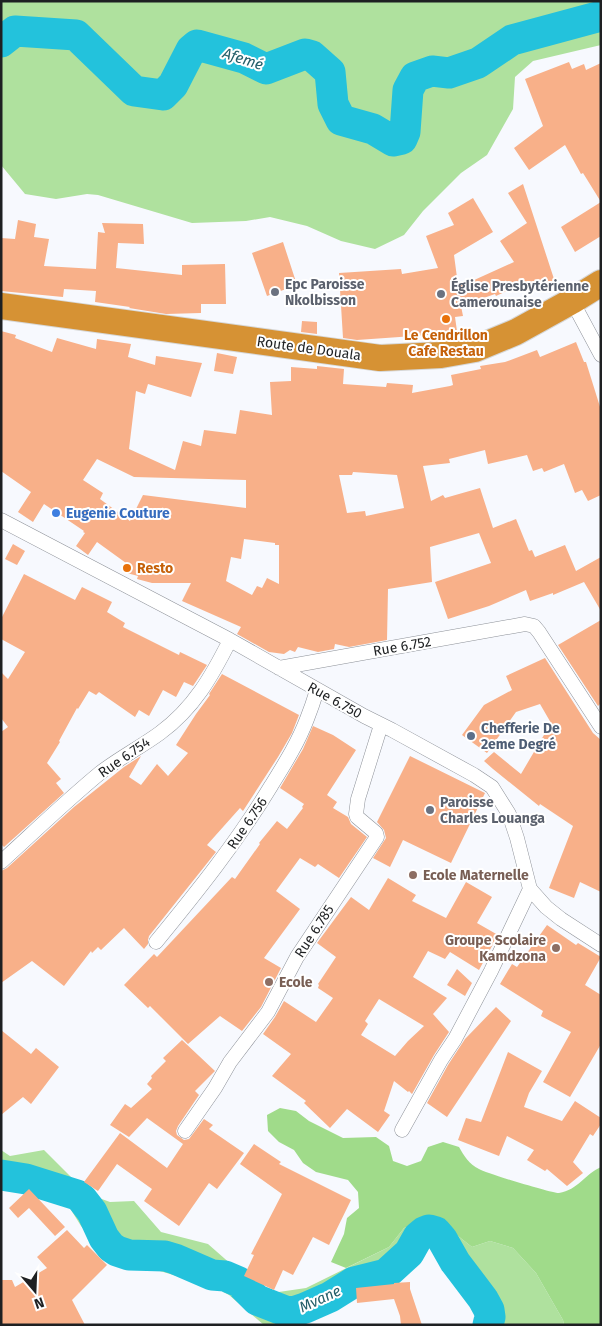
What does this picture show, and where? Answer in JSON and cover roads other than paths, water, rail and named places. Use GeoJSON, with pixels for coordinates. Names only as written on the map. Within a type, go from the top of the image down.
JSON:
{"type":"FeatureCollection","features":[{"type":"Feature","properties":{"kind":"highway","name":"Route de Douala"},"geometry":{"type":"LineString","coordinates":[[1,306],[380,358],[441,356],[475,349],[516,332],[572,301],[601,282]]}},
{"type":"Feature","properties":{"kind":"street"},"geometry":{"type":"LineString","coordinates":[[572,301],[601,355]]}},
{"type":"Feature","properties":{"kind":"street","name":"Rue 6.750"},"geometry":{"type":"LineString","coordinates":[[1,520],[230,640],[317,690],[474,775],[492,787],[509,814],[530,889],[546,907],[601,946]]}},
{"type":"Feature","properties":{"kind":"street","name":"Rue 6.752"},"geometry":{"type":"LineString","coordinates":[[279,668],[525,624],[534,626],[539,632],[601,727]]}},
{"type":"Feature","properties":{"kind":"street","name":"Rue 6.754"},"geometry":{"type":"LineString","coordinates":[[1,862],[102,772],[177,719],[200,694],[230,640]]}},
{"type":"Feature","properties":{"kind":"street","name":"Rue 6.756"},"geometry":{"type":"LineString","coordinates":[[156,942],[239,836],[265,796],[287,760],[306,720],[317,690]]}},
{"type":"Feature","properties":{"kind":"street","name":"Rue 6.785"},"geometry":{"type":"LineString","coordinates":[[185,1131],[215,1088],[230,1062],[268,1012],[297,957],[377,837],[356,814],[358,799],[382,725]]}},
{"type":"Feature","properties":{"kind":"street"},"geometry":{"type":"LineString","coordinates":[[402,1130],[441,1060],[455,1039],[491,971],[530,889]]}},
{"type":"Feature","properties":{"kind":"waterway","name":"Afemé"},"geometry":{"type":"LineString","coordinates":[[1,42],[15,31],[76,35],[134,91],[163,95],[173,85],[191,50],[197,45],[244,58],[266,69],[305,54],[312,56],[330,72],[333,104],[341,120],[373,129],[393,141],[402,139],[405,132],[408,90],[415,77],[432,71],[449,73],[478,63],[512,40],[601,16]]}},
{"type":"Feature","properties":{"kind":"waterway","name":"Mvane"},"geometry":{"type":"LineString","coordinates":[[1,1175],[26,1179],[77,1195],[92,1212],[104,1238],[117,1251],[129,1255],[165,1256],[212,1275],[225,1276],[239,1282],[257,1300],[290,1313],[330,1297],[354,1282],[386,1274],[409,1253],[418,1237],[429,1230],[436,1232],[455,1262],[483,1299],[489,1310],[488,1325]]}},
{"type":"Feature","properties":{"kind":"place","name":"Epc Paroisse Nkolbisson"},"geometry":{"type":"Point","coordinates":[275,292]}},
{"type":"Feature","properties":{"kind":"place","name":"Église Presbytérienne Camerounaise"},"geometry":{"type":"Point","coordinates":[441,294]}},
{"type":"Feature","properties":{"kind":"place","name":"Le Cendrillon Cafe Restau"},"geometry":{"type":"Point","coordinates":[446,319]}},
{"type":"Feature","properties":{"kind":"place","name":"Eugenie Couture"},"geometry":{"type":"Point","coordinates":[56,513]}},
{"type":"Feature","properties":{"kind":"place","name":"Resto"},"geometry":{"type":"Point","coordinates":[127,568]}},
{"type":"Feature","properties":{"kind":"place","name":"Chefferie De 2eme Degré"},"geometry":{"type":"Point","coordinates":[471,736]}},
{"type":"Feature","properties":{"kind":"place","name":"Paroisse Charles Louanga"},"geometry":{"type":"Point","coordinates":[430,810]}},
{"type":"Feature","properties":{"kind":"place","name":"Ecole Maternelle"},"geometry":{"type":"Point","coordinates":[413,875]}},
{"type":"Feature","properties":{"kind":"place","name":"Groupe Scolaire Kamdzona"},"geometry":{"type":"Point","coordinates":[556,948]}},
{"type":"Feature","properties":{"kind":"place","name":"Ecole"},"geometry":{"type":"Point","coordinates":[269,982]}}]}
